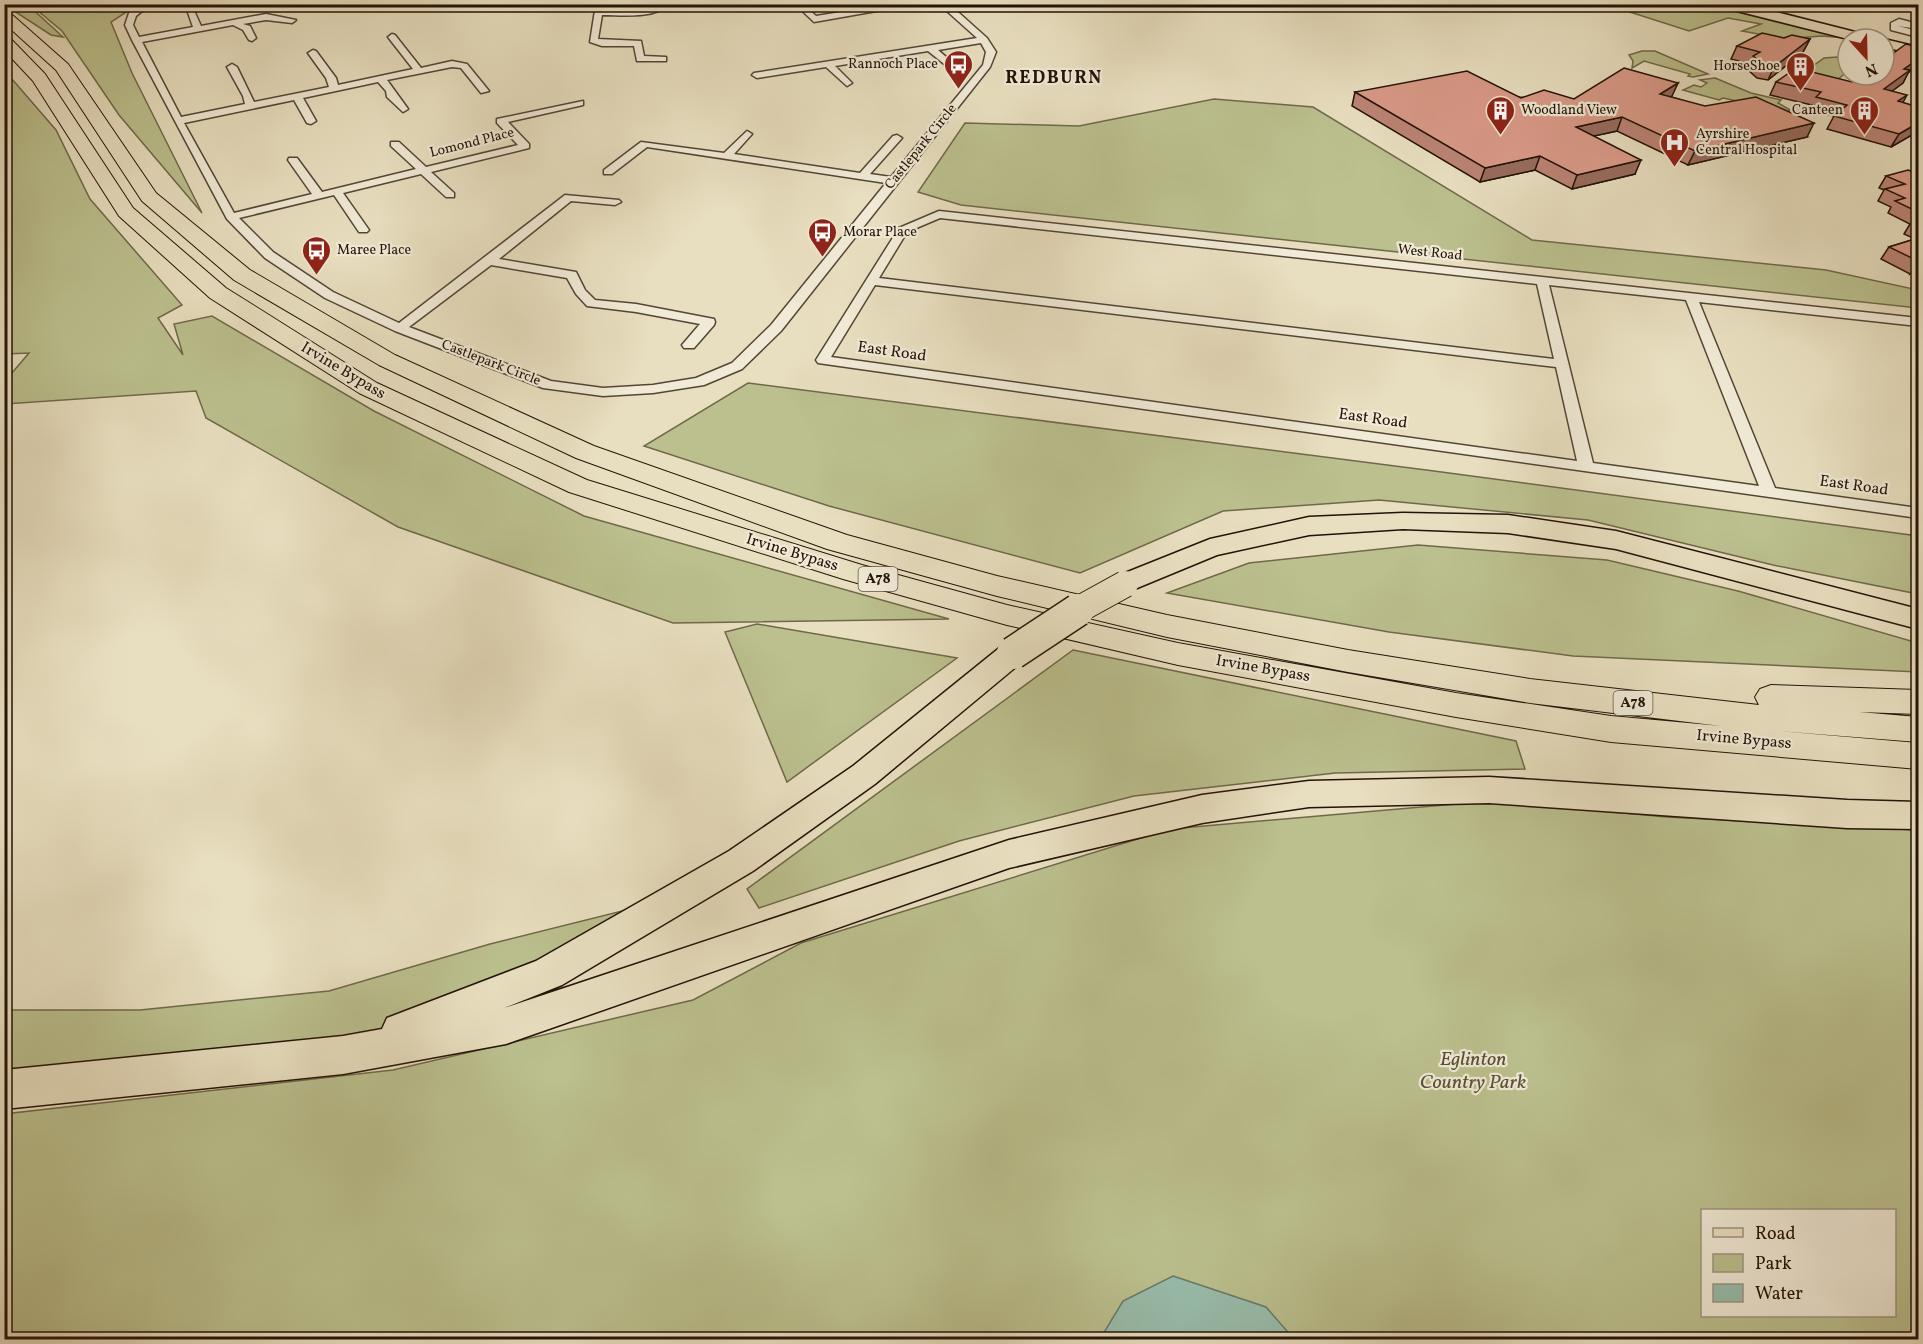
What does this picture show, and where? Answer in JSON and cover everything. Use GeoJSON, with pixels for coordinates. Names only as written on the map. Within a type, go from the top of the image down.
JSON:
{"type":"FeatureCollection","features":[{"type":"Feature","properties":{"kind":"highway","name":"Irvine Bypass"},"geometry":{"type":"LineString","coordinates":[[4,15],[62,67],[149,197],[242,275],[387,360],[585,452],[837,543],[997,586],[1156,623],[1348,661],[1530,690],[1733,715],[1918,729]]}},
{"type":"Feature","properties":{"kind":"highway","name":"Irvine Bypass"},"geometry":{"type":"LineString","coordinates":[[4,40],[39,78],[126,212],[218,293],[368,388],[578,486],[853,572],[1007,615],[1178,654],[1456,705],[1611,729],[1918,756]]}},
{"type":"Feature","properties":{"kind":"highway"},"geometry":{"type":"LineString","coordinates":[[1348,661],[1520,679],[1799,699],[1918,702]]}},
{"type":"Feature","properties":{"kind":"highway"},"geometry":{"type":"LineString","coordinates":[[1611,729],[1781,761],[1918,775]]}},
{"type":"Feature","properties":{"kind":"main road"},"geometry":{"type":"LineString","coordinates":[[1726,4],[1836,32]]}},
{"type":"Feature","properties":{"kind":"main road"},"geometry":{"type":"LineString","coordinates":[[1896,46],[1918,51]]}},
{"type":"Feature","properties":{"kind":"main road"},"geometry":{"type":"LineString","coordinates":[[342,1055],[549,973],[741,861],[864,775],[1013,653],[1061,619],[1125,584],[1210,548],[1309,526],[1403,521],[1508,524],[1616,540],[1918,619]]}},
{"type":"Feature","properties":{"kind":"main road"},"geometry":{"type":"LineString","coordinates":[[4,1090],[342,1055],[506,1026],[1009,854],[1186,812],[1309,794],[1489,790],[1847,814],[1918,816]]}},
{"type":"Feature","properties":{"kind":"street","name":"Castlepark Circle"},"geometry":{"type":"LineString","coordinates":[[147,4],[132,15],[129,25],[136,40],[231,217],[269,255],[329,295],[400,328],[548,385],[603,392],[653,389],[699,382],[737,366],[776,328],[987,65],[991,52],[984,40]]}},
{"type":"Feature","properties":{"kind":"street"},"geometry":{"type":"LineString","coordinates":[[663,59],[640,59],[638,43],[602,43],[593,40],[599,8],[646,11],[662,9],[667,4]]}},
{"type":"Feature","properties":{"kind":"street"},"geometry":{"type":"LineString","coordinates":[[799,5],[814,19],[912,4]]}},
{"type":"Feature","properties":{"kind":"street"},"geometry":{"type":"LineString","coordinates":[[943,4],[984,40]]}},
{"type":"Feature","properties":{"kind":"street"},"geometry":{"type":"LineString","coordinates":[[188,6],[198,29]]}},
{"type":"Feature","properties":{"kind":"street"},"geometry":{"type":"LineString","coordinates":[[443,7],[469,8]]}},
{"type":"Feature","properties":{"kind":"street"},"geometry":{"type":"LineString","coordinates":[[136,40],[266,17],[292,20]]}},
{"type":"Feature","properties":{"kind":"street"},"geometry":{"type":"LineString","coordinates":[[1918,26],[1899,22],[1894,24],[1894,28],[1918,34]]}},
{"type":"Feature","properties":{"kind":"street"},"geometry":{"type":"LineString","coordinates":[[234,23],[247,28],[252,39]]}},
{"type":"Feature","properties":{"kind":"street"},"geometry":{"type":"LineString","coordinates":[[392,37],[419,71]]}},
{"type":"Feature","properties":{"kind":"street"},"geometry":{"type":"LineString","coordinates":[[757,75],[984,40]]}},
{"type":"Feature","properties":{"kind":"street"},"geometry":{"type":"LineString","coordinates":[[930,48],[958,72]]}},
{"type":"Feature","properties":{"kind":"street"},"geometry":{"type":"LineString","coordinates":[[313,53],[331,78],[334,88]]}},
{"type":"Feature","properties":{"kind":"street"},"geometry":{"type":"LineString","coordinates":[[178,121],[452,64],[464,66],[484,91]]}},
{"type":"Feature","properties":{"kind":"street"},"geometry":{"type":"LineString","coordinates":[[828,64],[847,83]]}},
{"type":"Feature","properties":{"kind":"street"},"geometry":{"type":"LineString","coordinates":[[231,67],[248,96],[250,106]]}},
{"type":"Feature","properties":{"kind":"street"},"geometry":{"type":"LineString","coordinates":[[380,79],[403,109]]}},
{"type":"Feature","properties":{"kind":"street"},"geometry":{"type":"LineString","coordinates":[[297,96],[311,121]]}},
{"type":"Feature","properties":{"kind":"street","name":"Lomond Place"},"geometry":{"type":"LineString","coordinates":[[231,217],[525,147],[501,121],[580,103]]}},
{"type":"Feature","properties":{"kind":"street"},"geometry":{"type":"LineString","coordinates":[[727,155],[747,134]]}},
{"type":"Feature","properties":{"kind":"street"},"geometry":{"type":"LineString","coordinates":[[863,176],[897,138]]}},
{"type":"Feature","properties":{"kind":"street","name":"Lomond Place"},"geometry":{"type":"LineString","coordinates":[[395,144],[450,195]]}},
{"type":"Feature","properties":{"kind":"street"},"geometry":{"type":"LineString","coordinates":[[608,172],[645,144],[894,181]]}},
{"type":"Feature","properties":{"kind":"street"},"geometry":{"type":"LineString","coordinates":[[733,172],[745,158]]}},
{"type":"Feature","properties":{"kind":"street"},"geometry":{"type":"LineString","coordinates":[[293,160],[319,196]]}},
{"type":"Feature","properties":{"kind":"street"},"geometry":{"type":"LineString","coordinates":[[337,192],[363,230]]}},
{"type":"Feature","properties":{"kind":"street"},"geometry":{"type":"LineString","coordinates":[[400,328],[569,197],[615,202]]}},
{"type":"Feature","properties":{"kind":"street","name":"West Road"},"geometry":{"type":"LineString","coordinates":[[871,281],[903,230],[939,213],[1918,322]]}},
{"type":"Feature","properties":{"kind":"street"},"geometry":{"type":"LineString","coordinates":[[489,261],[572,275],[580,291],[591,303],[636,308],[709,322],[689,345]]}},
{"type":"Feature","properties":{"kind":"street"},"geometry":{"type":"LineString","coordinates":[[1542,280],[1586,467]]}},
{"type":"Feature","properties":{"kind":"street"},"geometry":{"type":"LineString","coordinates":[[871,281],[1562,364]]}},
{"type":"Feature","properties":{"kind":"street","name":"East Road"},"geometry":{"type":"LineString","coordinates":[[871,281],[823,360],[1918,513]]}},
{"type":"Feature","properties":{"kind":"street"},"geometry":{"type":"LineString","coordinates":[[1691,297],[1769,492]]}},
{"type":"Feature","properties":{"kind":"green space"},"geometry":{"type":"Polygon","coordinates":[[[5,5],[28,5],[63,37],[51,35],[5,5]]]}},
{"type":"Feature","properties":{"kind":"green space"},"geometry":{"type":"Polygon","coordinates":[[[31,5],[137,5],[111,22],[132,73],[202,213],[119,115],[62,31],[31,5]]]}},
{"type":"Feature","properties":{"kind":"green space"},"geometry":{"type":"Polygon","coordinates":[[[1608,5],[1708,5],[1836,35],[1836,37],[1786,39],[1742,31],[1761,24],[1728,18],[1689,31],[1608,5]]]}},
{"type":"Feature","properties":{"kind":"green space"},"geometry":{"type":"Polygon","coordinates":[[[1642,51],[1655,51],[1708,74],[1688,76],[1690,74],[1644,61],[1632,68],[1633,61],[1629,55],[1642,51]]]}},
{"type":"Feature","properties":{"kind":"green space"},"geometry":{"type":"Polygon","coordinates":[[[1836,57],[1836,81],[1832,84],[1801,75],[1808,70],[1814,72],[1809,69],[1824,58],[1836,57]]]}},
{"type":"Feature","properties":{"kind":"green space"},"geometry":{"type":"Polygon","coordinates":[[[5,71],[56,130],[90,199],[182,305],[158,318],[183,355],[174,324],[212,316],[374,411],[584,516],[949,619],[673,623],[398,527],[206,418],[196,391],[5,404],[5,381],[29,353],[5,354],[5,71]]]}},
{"type":"Feature","properties":{"kind":"green space"},"geometry":{"type":"Polygon","coordinates":[[[1715,78],[1751,93],[1781,100],[1778,103],[1790,110],[1788,112],[1723,98],[1719,100],[1683,90],[1694,85],[1701,87],[1707,83],[1700,80],[1715,78]]]}},
{"type":"Feature","properties":{"kind":"green space"},"geometry":{"type":"Polygon","coordinates":[[[1214,99],[1313,107],[1532,240],[1826,270],[1918,290],[1918,308],[961,205],[918,192],[965,123],[1079,126],[1214,99]]]}},
{"type":"Feature","properties":{"kind":"green space"},"geometry":{"type":"Polygon","coordinates":[[[748,383],[1918,536],[1918,594],[1773,565],[1588,520],[1379,500],[1223,511],[1080,573],[829,506],[644,446],[748,383]]]}},
{"type":"Feature","properties":{"kind":"green space"},"geometry":{"type":"Polygon","coordinates":[[[1418,545],[1607,560],[1738,591],[1918,643],[1918,672],[1573,656],[1389,632],[1167,593],[1249,563],[1418,545]]]}},
{"type":"Feature","properties":{"kind":"green space"},"geometry":{"type":"Polygon","coordinates":[[[757,624],[957,658],[787,782],[725,632],[757,624]]]}},
{"type":"Feature","properties":{"kind":"green space"},"geometry":{"type":"Polygon","coordinates":[[[1073,650],[1516,741],[1525,769],[1335,773],[1134,796],[959,841],[759,908],[747,889],[1073,650]]]}},
{"type":"Feature","properties":{"kind":"green space","name":"Eglinton Country Park"},"geometry":{"type":"Polygon","coordinates":[[[1490,801],[1667,817],[1918,830],[1918,1339],[5,1339],[4,1114],[393,1070],[693,1000],[801,943],[1170,829],[1490,801]]]}},
{"type":"Feature","properties":{"kind":"green space"},"geometry":{"type":"Polygon","coordinates":[[[634,908],[628,927],[417,1025],[284,1061],[5,1076],[5,1010],[140,1010],[329,991],[490,944],[634,908]]]}},
{"type":"Feature","properties":{"kind":"water"},"geometry":{"type":"Polygon","coordinates":[[[1173,1276],[1266,1307],[1294,1339],[1100,1339],[1123,1301],[1173,1276]]]}},
{"type":"Feature","properties":{"kind":"building"},"geometry":{"type":"Polygon","coordinates":[[[1762,33],[1784,38],[1792,35],[1810,39],[1774,67],[1763,64],[1753,56],[1760,52],[1737,46],[1762,33]]]}},
{"type":"Feature","properties":{"kind":"building"},"geometry":{"type":"Polygon","coordinates":[[[1906,44],[1918,47],[1918,59],[1904,69],[1910,70],[1896,80],[1896,51],[1906,44]]]}},
{"type":"Feature","properties":{"kind":"building","name":"Woodland View"},"geometry":{"type":"Polygon","coordinates":[[[1624,68],[1678,83],[1660,94],[1705,106],[1756,97],[1814,123],[1695,151],[1622,117],[1576,127],[1641,160],[1577,175],[1540,156],[1485,168],[1355,92],[1467,71],[1521,98],[1544,90],[1574,99],[1624,68]]]}},
{"type":"Feature","properties":{"kind":"building"},"geometry":{"type":"Polygon","coordinates":[[[1796,68],[1836,78],[1836,87],[1887,87],[1884,89],[1907,95],[1898,101],[1918,107],[1918,123],[1899,134],[1834,116],[1847,105],[1816,97],[1821,92],[1776,82],[1796,68]]]}},
{"type":"Feature","properties":{"kind":"building"},"geometry":{"type":"Polygon","coordinates":[[[1908,170],[1918,174],[1918,212],[1895,201],[1905,198],[1885,189],[1905,184],[1886,176],[1908,170]]]}},
{"type":"Feature","properties":{"kind":"building"},"geometry":{"type":"Polygon","coordinates":[[[1918,238],[1918,261],[1889,247],[1918,238]]]}},
{"type":"Feature","properties":{"kind":"place","name":"Rannoch Place"},"geometry":{"type":"Point","coordinates":[959,90]}},
{"type":"Feature","properties":{"kind":"place","name":"HorseShoe"},"geometry":{"type":"Point","coordinates":[1801,92]}},
{"type":"Feature","properties":{"kind":"place","name":"Woodland View"},"geometry":{"type":"Point","coordinates":[1500,136]}},
{"type":"Feature","properties":{"kind":"place","name":"Canteen"},"geometry":{"type":"Point","coordinates":[1864,136]}},
{"type":"Feature","properties":{"kind":"place","name":"Ayrshire Central Hospital"},"geometry":{"type":"Point","coordinates":[1675,168]}},
{"type":"Feature","properties":{"kind":"place","name":"Morar Place"},"geometry":{"type":"Point","coordinates":[822,258]}},
{"type":"Feature","properties":{"kind":"place","name":"Maree Place"},"geometry":{"type":"Point","coordinates":[316,276]}},
{"type":"Feature","properties":{"kind":"district","name":"REDBURN"},"geometry":{"type":"Point","coordinates":[1054,78]}}]}
